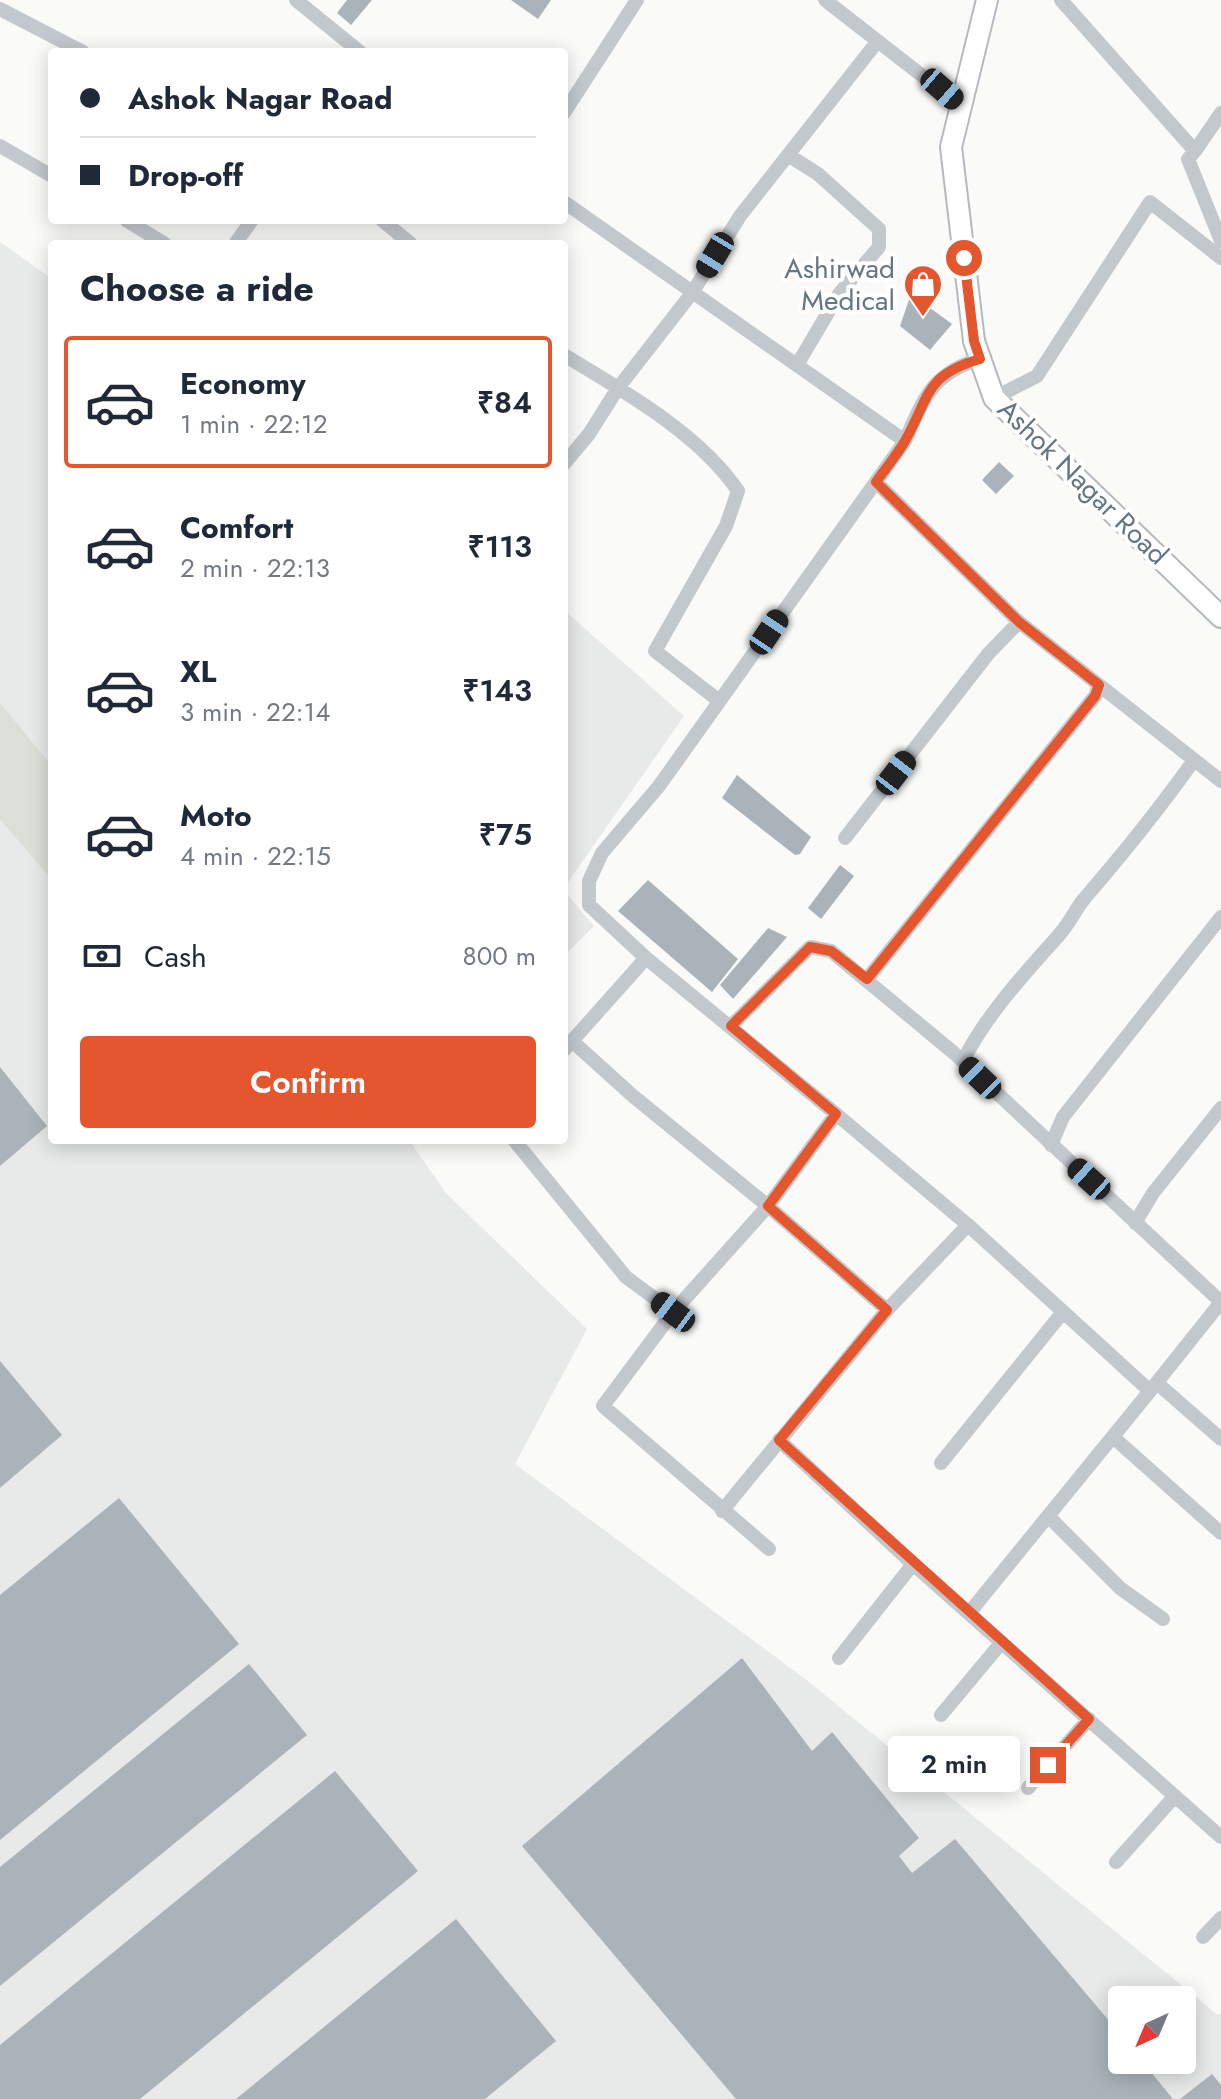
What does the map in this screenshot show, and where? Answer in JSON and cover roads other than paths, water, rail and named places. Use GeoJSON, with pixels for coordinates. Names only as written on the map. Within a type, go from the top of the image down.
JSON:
{"type":"FeatureCollection","features":[{"type":"Feature","properties":{"kind":"street"},"geometry":{"type":"LineString","coordinates":[[296,0],[355,48]]}},
{"type":"Feature","properties":{"kind":"street"},"geometry":{"type":"LineString","coordinates":[[568,107],[637,0]]}},
{"type":"Feature","properties":{"kind":"street"},"geometry":{"type":"LineString","coordinates":[[825,0],[877,42],[922,72],[961,106]]}},
{"type":"Feature","properties":{"kind":"street","name":"Ashok Nagar Road"},"geometry":{"type":"LineString","coordinates":[[987,0],[951,147],[974,341],[994,398],[1221,617]]}},
{"type":"Feature","properties":{"kind":"street"},"geometry":{"type":"LineString","coordinates":[[1061,0],[1195,151]]}},
{"type":"Feature","properties":{"kind":"street"},"geometry":{"type":"LineString","coordinates":[[0,9],[75,48]]}},
{"type":"Feature","properties":{"kind":"street"},"geometry":{"type":"LineString","coordinates":[[568,459],[589,434],[618,388],[692,293],[740,216],[877,42]]}},
{"type":"Feature","properties":{"kind":"street"},"geometry":{"type":"LineString","coordinates":[[1221,113],[1188,159],[1221,241]]}},
{"type":"Feature","properties":{"kind":"street"},"geometry":{"type":"LineString","coordinates":[[0,146],[48,174]]}},
{"type":"Feature","properties":{"kind":"street"},"geometry":{"type":"LineString","coordinates":[[788,155],[818,174],[879,229],[879,247],[839,294],[797,365]]}},
{"type":"Feature","properties":{"kind":"street"},"geometry":{"type":"LineString","coordinates":[[994,398],[1037,376],[1150,202],[1221,258]]}},
{"type":"Feature","properties":{"kind":"street"},"geometry":{"type":"LineString","coordinates":[[568,205],[905,441]]}},
{"type":"Feature","properties":{"kind":"street"},"geometry":{"type":"LineString","coordinates":[[132,224],[158,240]]}},
{"type":"Feature","properties":{"kind":"street"},"geometry":{"type":"LineString","coordinates":[[387,224],[406,240]]}},
{"type":"Feature","properties":{"kind":"street"},"geometry":{"type":"LineString","coordinates":[[568,357],[618,388],[720,465],[738,491],[726,526],[655,651],[718,700]]}},
{"type":"Feature","properties":{"kind":"street"},"geometry":{"type":"LineString","coordinates":[[980,359],[952,367],[926,394],[905,441],[659,786],[602,853],[589,881],[589,905],[646,958],[968,1225],[1063,1312],[1221,1439]]}},
{"type":"Feature","properties":{"kind":"street"},"geometry":{"type":"LineString","coordinates":[[876,482],[1019,622],[1221,781]]}},
{"type":"Feature","properties":{"kind":"street"},"geometry":{"type":"LineString","coordinates":[[845,838],[988,654],[1019,622]]}},
{"type":"Feature","properties":{"kind":"street"},"geometry":{"type":"LineString","coordinates":[[867,979],[1095,696],[1099,685]]}},
{"type":"Feature","properties":{"kind":"street"},"geometry":{"type":"LineString","coordinates":[[963,1061],[974,1038],[1035,960],[1062,932],[1082,901],[1108,875],[1194,760]]}},
{"type":"Feature","properties":{"kind":"street"},"geometry":{"type":"LineString","coordinates":[[1051,1145],[1063,1117],[1221,917]]}},
{"type":"Feature","properties":{"kind":"street"},"geometry":{"type":"LineString","coordinates":[[731,1026],[810,947],[831,951],[963,1061],[1221,1302],[969,1613]]}},
{"type":"Feature","properties":{"kind":"street"},"geometry":{"type":"LineString","coordinates":[[646,958],[568,1046],[768,1206],[887,1310]]}},
{"type":"Feature","properties":{"kind":"street"},"geometry":{"type":"LineString","coordinates":[[1135,1223],[1153,1193],[1221,1108]]}},
{"type":"Feature","properties":{"kind":"street"},"geometry":{"type":"LineString","coordinates":[[769,1549],[603,1406],[673,1312],[768,1206],[836,1114]]}},
{"type":"Feature","properties":{"kind":"street"},"geometry":{"type":"LineString","coordinates":[[517,1144],[626,1277],[673,1312]]}},
{"type":"Feature","properties":{"kind":"street"},"geometry":{"type":"LineString","coordinates":[[722,1511],[887,1310],[968,1225]]}},
{"type":"Feature","properties":{"kind":"street"},"geometry":{"type":"LineString","coordinates":[[941,1463],[1063,1312]]}},
{"type":"Feature","properties":{"kind":"street"},"geometry":{"type":"LineString","coordinates":[[1113,1437],[1221,1533]]}},
{"type":"Feature","properties":{"kind":"street"},"geometry":{"type":"LineString","coordinates":[[779,1440],[913,1564],[1221,1837]]}},
{"type":"Feature","properties":{"kind":"street"},"geometry":{"type":"LineString","coordinates":[[1048,1516],[1095,1559],[1120,1588],[1163,1619]]}},
{"type":"Feature","properties":{"kind":"street"},"geometry":{"type":"LineString","coordinates":[[839,1658],[913,1564]]}},
{"type":"Feature","properties":{"kind":"street"},"geometry":{"type":"LineString","coordinates":[[941,1715],[1002,1642]]}},
{"type":"Feature","properties":{"kind":"street"},"geometry":{"type":"LineString","coordinates":[[1028,1788],[1089,1719]]}},
{"type":"Feature","properties":{"kind":"street"},"geometry":{"type":"LineString","coordinates":[[1116,1862],[1175,1796]]}},
{"type":"Feature","properties":{"kind":"street"},"geometry":{"type":"LineString","coordinates":[[1203,1937],[1221,1918]]}},
{"type":"Feature","properties":{"kind":"place","name":"Ashirwad Medical"},"geometry":{"type":"Point","coordinates":[923,318]}}]}
